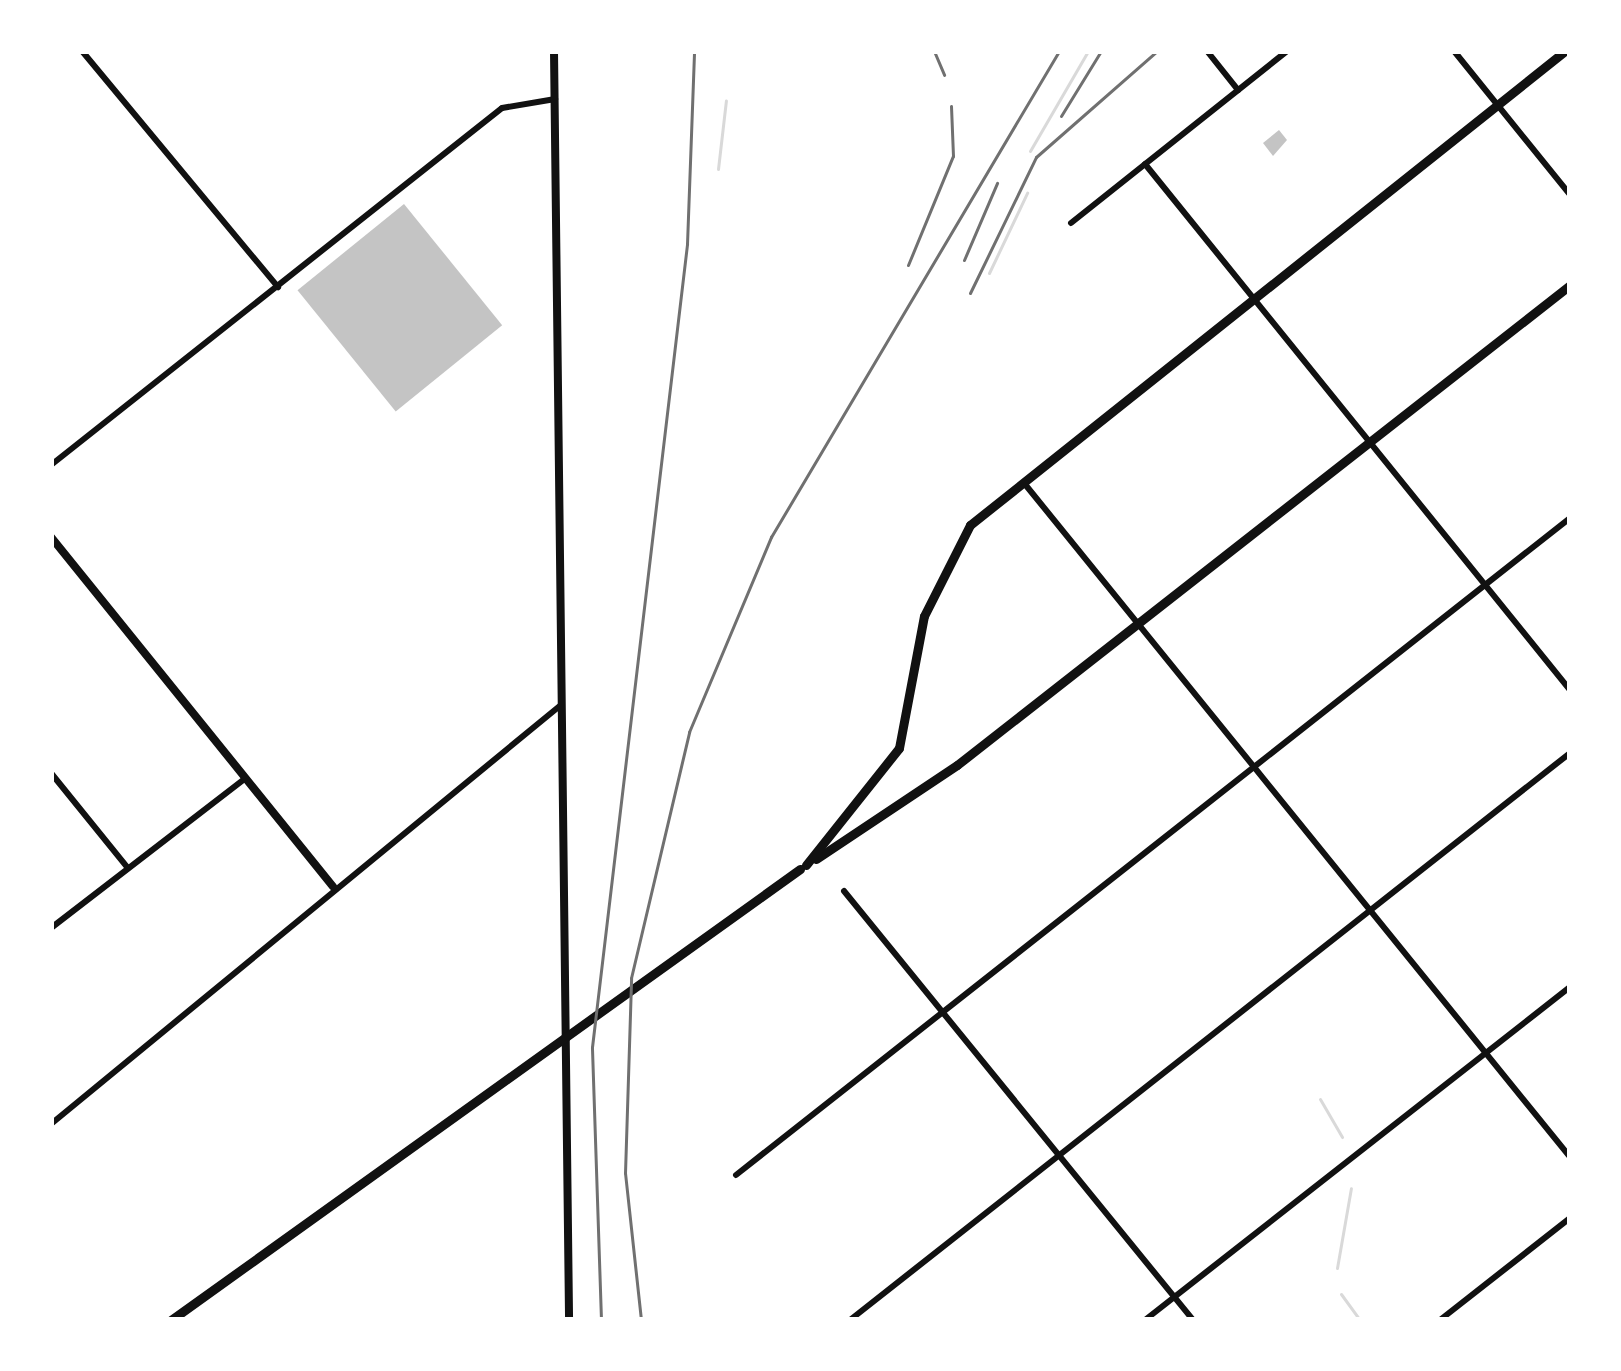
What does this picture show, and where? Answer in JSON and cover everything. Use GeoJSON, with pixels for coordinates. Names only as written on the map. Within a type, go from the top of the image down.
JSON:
{"type":"FeatureCollection","features":[{"type":"Feature","properties":{"kind":"main road"},"geometry":{"type":"LineString","coordinates":[[803,867],[899,748],[948,553],[1022,480],[1565,51]]}},
{"type":"Feature","properties":{"kind":"main road"},"geometry":{"type":"LineString","coordinates":[[171,1320],[532,1054],[803,867],[1138,623],[1570,285]]}},
{"type":"Feature","properties":{"kind":"street"},"geometry":{"type":"LineString","coordinates":[[82,51],[278,287]]}},
{"type":"Feature","properties":{"kind":"street"},"geometry":{"type":"LineString","coordinates":[[554,51],[569,1320]]}},
{"type":"Feature","properties":{"kind":"street"},"geometry":{"type":"LineString","coordinates":[[1207,51],[1238,90]]}},
{"type":"Feature","properties":{"kind":"street"},"geometry":{"type":"LineString","coordinates":[[1072,223],[1287,51]]}},
{"type":"Feature","properties":{"kind":"street"},"geometry":{"type":"LineString","coordinates":[[1454,51],[1570,196]]}},
{"type":"Feature","properties":{"kind":"street"},"geometry":{"type":"LineString","coordinates":[[51,465],[502,108],[555,99]]}},
{"type":"Feature","properties":{"kind":"street"},"geometry":{"type":"LineString","coordinates":[[1145,164],[1570,690]]}},
{"type":"Feature","properties":{"kind":"street"},"geometry":{"type":"LineString","coordinates":[[1022,480],[1570,1157]]}},
{"type":"Feature","properties":{"kind":"street"},"geometry":{"type":"LineString","coordinates":[[736,1175],[1570,518]]}},
{"type":"Feature","properties":{"kind":"street"},"geometry":{"type":"LineString","coordinates":[[51,537],[340,895],[51,1124]]}},
{"type":"Feature","properties":{"kind":"street"},"geometry":{"type":"LineString","coordinates":[[333,886],[564,703]]}},
{"type":"Feature","properties":{"kind":"street"},"geometry":{"type":"LineString","coordinates":[[850,1320],[1570,753]]}},
{"type":"Feature","properties":{"kind":"street"},"geometry":{"type":"LineString","coordinates":[[51,773],[128,867]]}},
{"type":"Feature","properties":{"kind":"street"},"geometry":{"type":"LineString","coordinates":[[51,928],[246,778]]}},
{"type":"Feature","properties":{"kind":"street"},"geometry":{"type":"LineString","coordinates":[[844,891],[1193,1320]]}},
{"type":"Feature","properties":{"kind":"street"},"geometry":{"type":"LineString","coordinates":[[1145,1320],[1570,987]]}},
{"type":"Feature","properties":{"kind":"street"},"geometry":{"type":"LineString","coordinates":[[1440,1320],[1570,1219]]}},
{"type":"Feature","properties":{"kind":"building"},"geometry":{"type":"Polygon","coordinates":[[[1279,130],[1287,140],[1273,156],[1263,143],[1279,130]]]}},
{"type":"Feature","properties":{"kind":"building"},"geometry":{"type":"Polygon","coordinates":[[[404,204],[502,325],[396,411],[298,290],[404,204]]]}},
{"type":"Feature","properties":{"kind":"waterway"},"geometry":{"type":"LineString","coordinates":[[1030,151],[1088,51]]}},
{"type":"Feature","properties":{"kind":"waterway"},"geometry":{"type":"LineString","coordinates":[[718,169],[726,100]]}},
{"type":"Feature","properties":{"kind":"waterway"},"geometry":{"type":"LineString","coordinates":[[989,273],[1027,193]]}},
{"type":"Feature","properties":{"kind":"waterway"},"geometry":{"type":"LineString","coordinates":[[1320,1099],[1342,1137]]}},
{"type":"Feature","properties":{"kind":"waterway"},"geometry":{"type":"LineString","coordinates":[[1337,1268],[1351,1188]]}},
{"type":"Feature","properties":{"kind":"waterway"},"geometry":{"type":"LineString","coordinates":[[1341,1294],[1360,1320]]}},
{"type":"Feature","properties":{"kind":"railway"},"geometry":{"type":"LineString","coordinates":[[601,1320],[592,1047],[687,244],[694,51]]}},
{"type":"Feature","properties":{"kind":"railway"},"geometry":{"type":"LineString","coordinates":[[934,51],[944,75]]}},
{"type":"Feature","properties":{"kind":"railway"},"geometry":{"type":"LineString","coordinates":[[641,1320],[625,1173],[631,978],[689,732],[771,537],[1059,51]]}},
{"type":"Feature","properties":{"kind":"railway"},"geometry":{"type":"LineString","coordinates":[[1061,116],[1101,51]]}},
{"type":"Feature","properties":{"kind":"railway"},"geometry":{"type":"LineString","coordinates":[[970,293],[1036,157],[1157,51]]}},
{"type":"Feature","properties":{"kind":"railway"},"geometry":{"type":"LineString","coordinates":[[908,265],[953,156],[951,106]]}},
{"type":"Feature","properties":{"kind":"railway"},"geometry":{"type":"LineString","coordinates":[[964,260],[997,183]]}}]}
